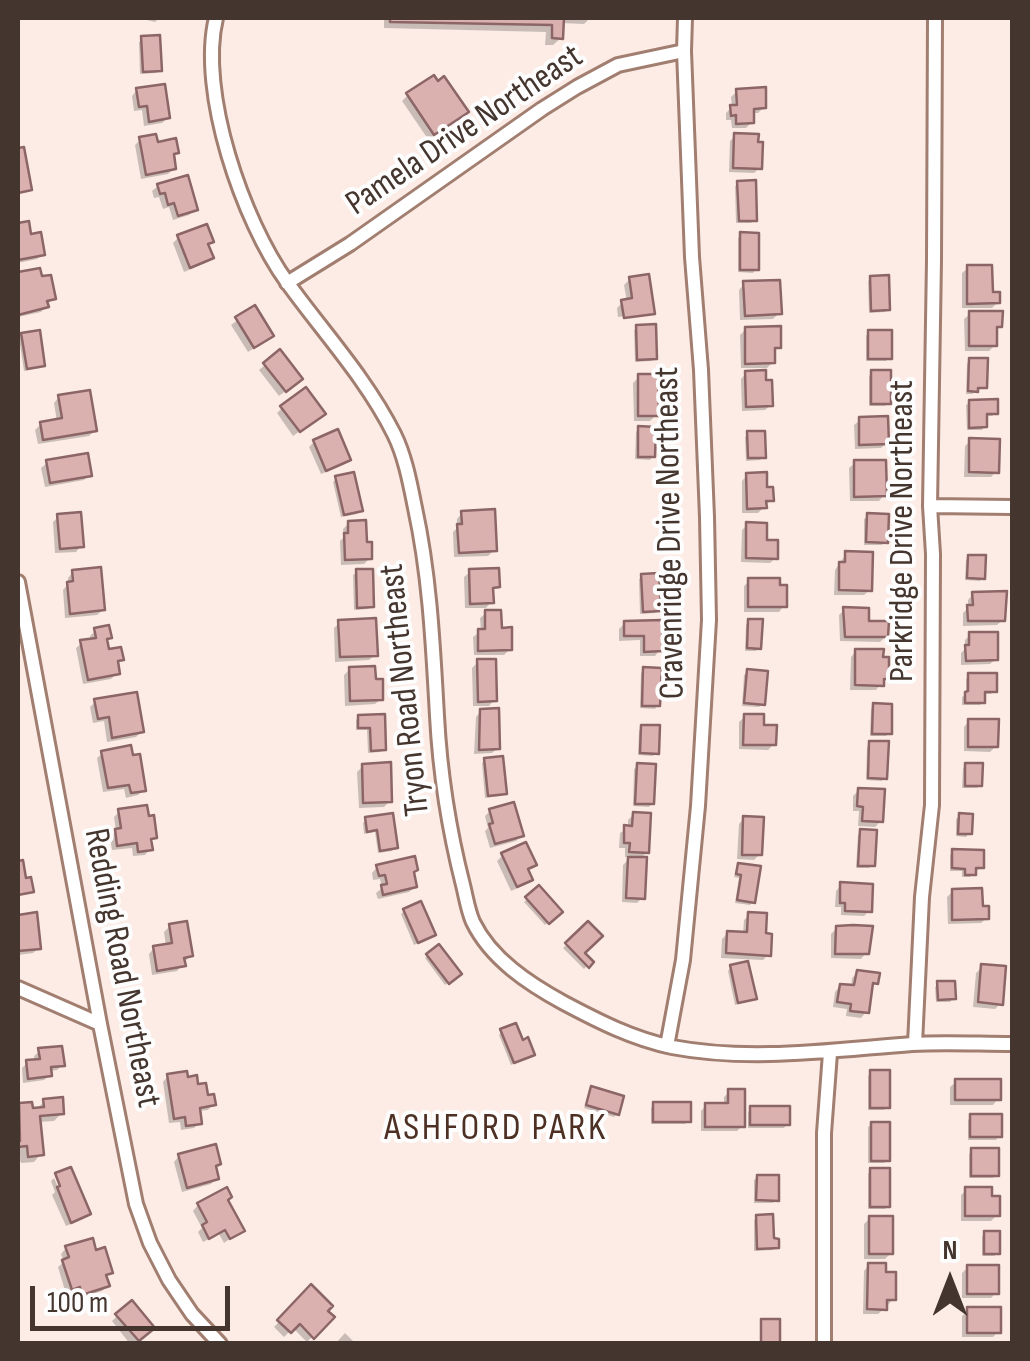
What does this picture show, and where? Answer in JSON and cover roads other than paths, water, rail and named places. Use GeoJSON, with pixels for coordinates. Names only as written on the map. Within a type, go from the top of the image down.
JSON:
{"type":"FeatureCollection","features":[{"type":"Feature","properties":{"kind":"street","name":"Tryon Road Northeast"},"geometry":{"type":"LineString","coordinates":[[216,18],[212,54],[216,101],[224,142],[254,227],[288,283],[374,398],[396,438],[410,481],[429,600],[438,740],[452,840],[472,921],[496,956],[543,992],[610,1027],[667,1046],[712,1053],[1012,1044]]}},
{"type":"Feature","properties":{"kind":"street","name":"Cravenridge Drive Northeast"},"geometry":{"type":"LineString","coordinates":[[667,1046],[683,960],[696,825],[708,620],[685,18]]}},
{"type":"Feature","properties":{"kind":"street","name":"Parkridge Drive Northeast"},"geometry":{"type":"LineString","coordinates":[[915,1044],[922,897],[932,805],[930,506],[935,18]]}},
{"type":"Feature","properties":{"kind":"street","name":"Pamela Drive Northeast"},"geometry":{"type":"LineString","coordinates":[[288,283],[578,87],[618,65],[684,51]]}},
{"type":"Feature","properties":{"kind":"street"},"geometry":{"type":"LineString","coordinates":[[930,506],[1012,507]]}},
{"type":"Feature","properties":{"kind":"street","name":"Redding Road Northeast"},"geometry":{"type":"LineString","coordinates":[[18,582],[136,1204],[169,1280],[192,1314],[220,1344]]}},
{"type":"Feature","properties":{"kind":"street"},"geometry":{"type":"LineString","coordinates":[[18,988],[100,1024]]}},
{"type":"Feature","properties":{"kind":"street"},"geometry":{"type":"LineString","coordinates":[[824,1344],[824,1133],[830,1052]]}},
{"type":"Feature","properties":{"kind":"district","name":"ASHFORD PARK"},"geometry":{"type":"Point","coordinates":[496,1129]}}]}
